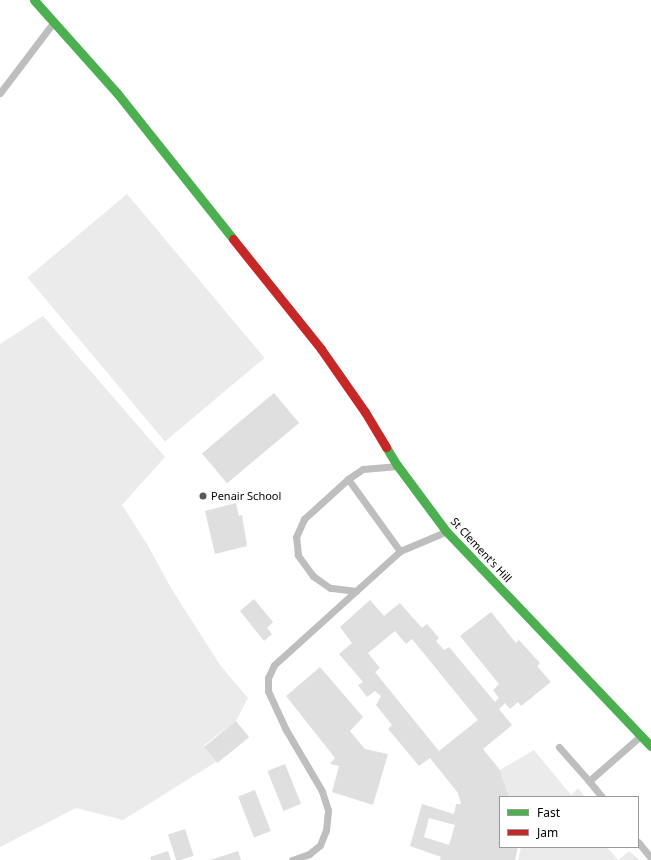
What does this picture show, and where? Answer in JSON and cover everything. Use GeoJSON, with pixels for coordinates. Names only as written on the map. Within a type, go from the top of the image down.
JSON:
{"type":"FeatureCollection","features":[{"type":"Feature","properties":{"kind":"street","name":"St Clement's Hill"},"geometry":{"type":"LineString","coordinates":[[34,0],[117,93],[321,348],[366,412],[397,465],[446,531],[651,746]]}},
{"type":"Feature","properties":{"kind":"lane"},"geometry":{"type":"LineString","coordinates":[[0,93],[54,22]]}},
{"type":"Feature","properties":{"kind":"lane"},"geometry":{"type":"LineString","coordinates":[[356,591],[330,588],[313,576],[298,555],[296,537],[304,519],[348,479],[363,469],[397,465]]}},
{"type":"Feature","properties":{"kind":"lane"},"geometry":{"type":"LineString","coordinates":[[348,479],[400,551]]}},
{"type":"Feature","properties":{"kind":"lane"},"geometry":{"type":"LineString","coordinates":[[292,860],[309,854],[320,845],[326,830],[328,810],[322,791],[286,730],[268,691],[268,678],[274,665],[400,551],[446,531]]}},
{"type":"Feature","properties":{"kind":"lane"},"geometry":{"type":"LineString","coordinates":[[589,781],[641,735]]}},
{"type":"Feature","properties":{"kind":"lane"},"geometry":{"type":"LineString","coordinates":[[558,747],[601,796]]}},
{"type":"Feature","properties":{"kind":"lane"},"geometry":{"type":"LineString","coordinates":[[639,843],[651,858]]}},
{"type":"Feature","properties":{"kind":"shaded area"},"geometry":{"type":"Polygon","coordinates":[[[127,194],[265,358],[165,441],[27,278],[127,194]]]}},
{"type":"Feature","properties":{"kind":"shaded area"},"geometry":{"type":"Polygon","coordinates":[[[43,316],[165,457],[122,505],[147,544],[171,588],[220,665],[248,698],[236,721],[204,745],[216,762],[123,820],[76,808],[0,847],[0,344],[43,316]]]}},
{"type":"Feature","properties":{"kind":"shaded area"},"geometry":{"type":"Polygon","coordinates":[[[534,750],[571,795],[578,788],[584,796],[509,796],[500,770],[534,750]]]}},
{"type":"Feature","properties":{"kind":"shaded area"},"geometry":{"type":"Polygon","coordinates":[[[521,848],[608,848],[618,860],[518,860],[521,848]]]}},
{"type":"Feature","properties":{"kind":"shaded area"},"geometry":{"type":"Polygon","coordinates":[[[629,851],[640,860],[618,860],[629,851]]]}},
{"type":"Feature","properties":{"kind":"building"},"geometry":{"type":"Polygon","coordinates":[[[274,393],[299,423],[227,483],[202,453],[274,393]]]}},
{"type":"Feature","properties":{"kind":"building"},"geometry":{"type":"Polygon","coordinates":[[[236,503],[239,516],[242,515],[247,546],[215,554],[205,511],[236,503]]]}},
{"type":"Feature","properties":{"kind":"building"},"geometry":{"type":"Polygon","coordinates":[[[254,599],[273,622],[267,628],[272,634],[264,641],[240,611],[254,599]]]}},
{"type":"Feature","properties":{"kind":"building"},"geometry":{"type":"Polygon","coordinates":[[[370,600],[384,616],[400,603],[422,628],[427,624],[439,638],[436,641],[444,650],[449,647],[495,702],[499,698],[493,690],[499,684],[460,636],[491,612],[516,643],[519,640],[540,663],[537,666],[551,682],[521,706],[518,702],[510,709],[505,703],[499,709],[512,725],[483,749],[500,770],[509,796],[499,796],[499,848],[518,848],[515,860],[440,860],[441,857],[410,846],[422,804],[454,814],[456,804],[461,804],[458,793],[430,758],[419,766],[388,729],[392,725],[376,705],[381,696],[375,691],[367,697],[358,685],[363,682],[339,654],[352,643],[340,627],[370,600]],[[395,631],[368,653],[380,668],[375,672],[439,751],[478,720],[412,639],[406,644],[395,631]],[[429,818],[424,837],[449,845],[455,825],[429,818]]]}},
{"type":"Feature","properties":{"kind":"building"},"geometry":{"type":"Polygon","coordinates":[[[320,667],[363,717],[350,731],[365,749],[388,754],[373,805],[332,792],[339,766],[330,764],[335,758],[286,696],[320,667]]]}},
{"type":"Feature","properties":{"kind":"building"},"geometry":{"type":"Polygon","coordinates":[[[236,721],[249,737],[217,763],[204,747],[236,721]]]}},
{"type":"Feature","properties":{"kind":"building"},"geometry":{"type":"Polygon","coordinates":[[[285,764],[301,804],[283,811],[267,771],[285,764]]]}},
{"type":"Feature","properties":{"kind":"building"},"geometry":{"type":"Polygon","coordinates":[[[255,790],[271,831],[254,838],[238,796],[255,790]]]}},
{"type":"Feature","properties":{"kind":"building"},"geometry":{"type":"Polygon","coordinates":[[[185,829],[194,856],[176,860],[168,835],[185,829]]]}},
{"type":"Feature","properties":{"kind":"building"},"geometry":{"type":"Polygon","coordinates":[[[168,851],[171,860],[151,860],[150,857],[168,851]]]}},
{"type":"Feature","properties":{"kind":"building"},"geometry":{"type":"Polygon","coordinates":[[[238,851],[241,860],[210,860],[238,851]]]}},
{"type":"Feature","properties":{"kind":"traffic: fast"},"geometry":{"type":"LineString","coordinates":[[34,0],[117,93],[233,239]]}},
{"type":"Feature","properties":{"kind":"traffic: fast"},"geometry":{"type":"LineString","coordinates":[[386,447],[397,465],[446,531],[651,746]]}},
{"type":"Feature","properties":{"kind":"traffic: jam"},"geometry":{"type":"LineString","coordinates":[[233,239],[321,349],[365,412],[386,447]]}},
{"type":"Feature","properties":{"kind":"place","name":"Penair School"},"geometry":{"type":"Point","coordinates":[203,496]}}]}
